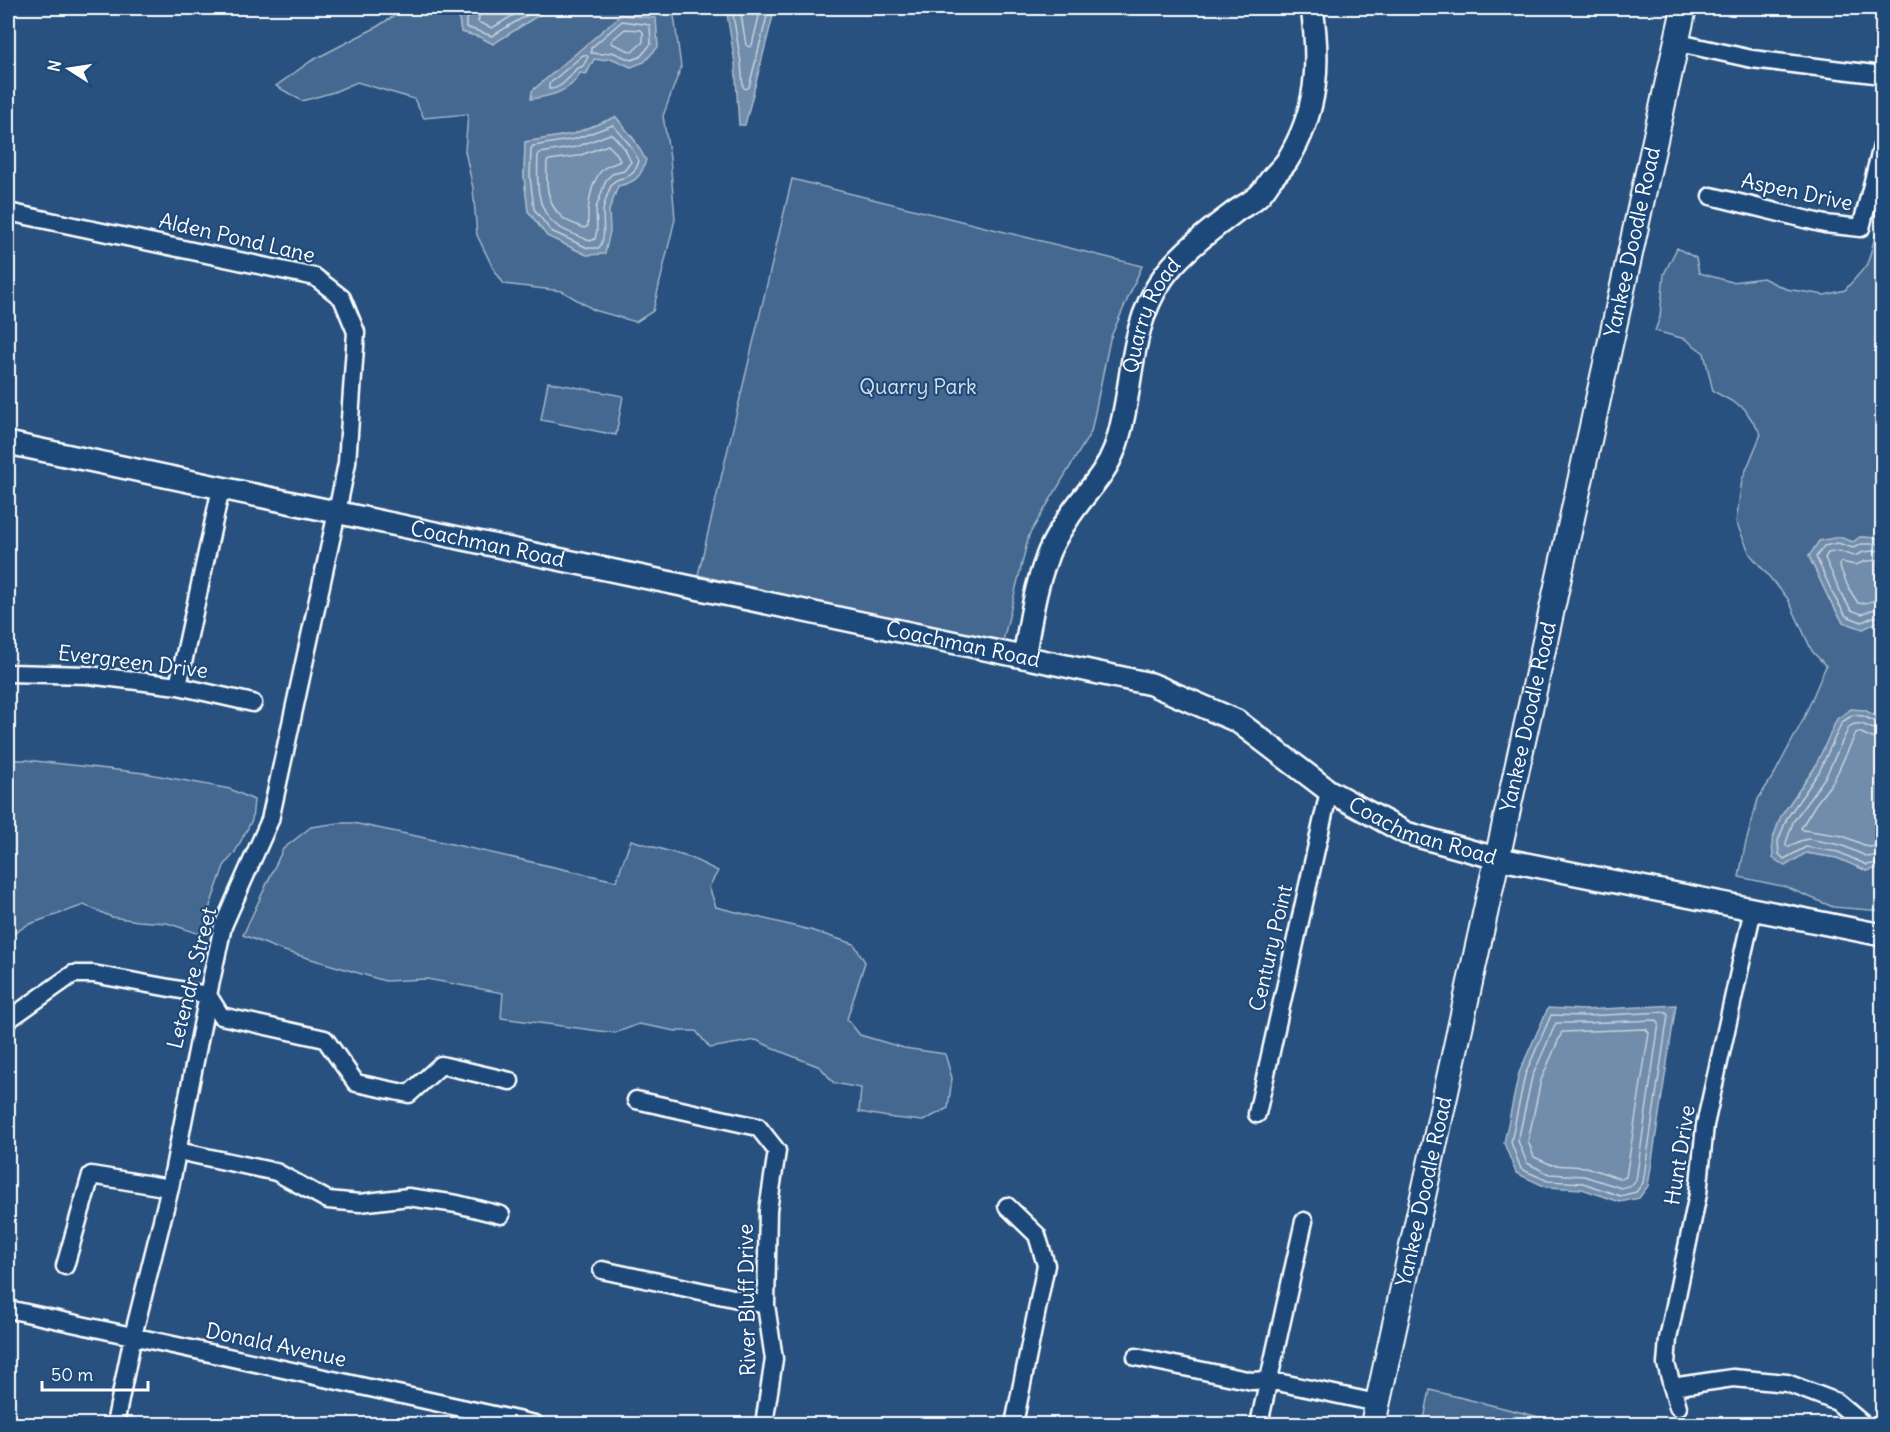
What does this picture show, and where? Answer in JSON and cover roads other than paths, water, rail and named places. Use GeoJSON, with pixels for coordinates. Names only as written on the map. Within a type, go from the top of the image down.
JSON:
{"type":"FeatureCollection","features":[{"type":"Feature","properties":{"kind":"main road","name":"Yankee Doodle Road"},"geometry":{"type":"LineString","coordinates":[[1375,1414],[1684,8]]}},
{"type":"Feature","properties":{"kind":"street","name":"Quarry Road"},"geometry":{"type":"LineString","coordinates":[[1024,657],[1038,585],[1046,558],[1068,517],[1097,482],[1114,449],[1126,404],[1132,356],[1143,315],[1163,278],[1196,242],[1234,212],[1259,196],[1286,162],[1307,119],[1315,88],[1317,66],[1312,8]]}},
{"type":"Feature","properties":{"kind":"street"},"geometry":{"type":"LineString","coordinates":[[1676,45],[1688,45],[1752,59],[1882,75]]}},
{"type":"Feature","properties":{"kind":"street","name":"Aspen Drive"},"geometry":{"type":"LineString","coordinates":[[1711,196],[1825,224],[1861,228],[1882,146]]}},
{"type":"Feature","properties":{"kind":"street","name":"Alden Pond Lane"},"geometry":{"type":"LineString","coordinates":[[8,212],[315,277],[342,298],[356,332],[347,463],[337,512]]}},
{"type":"Feature","properties":{"kind":"street","name":"Coachman Road"},"geometry":{"type":"LineString","coordinates":[[8,445],[337,512],[1150,684],[1238,721],[1329,791],[1406,833],[1496,858],[1882,936]]}},
{"type":"Feature","properties":{"kind":"street"},"geometry":{"type":"LineString","coordinates":[[178,686],[221,488]]}},
{"type":"Feature","properties":{"kind":"street","name":"Letendre Street"},"geometry":{"type":"LineString","coordinates":[[115,1425],[133,1336],[170,1188],[223,927],[270,820],[337,512]]}},
{"type":"Feature","properties":{"kind":"street","name":"Evergreen Drive"},"geometry":{"type":"LineString","coordinates":[[8,673],[88,675],[178,686],[253,703]]}},
{"type":"Feature","properties":{"kind":"street","name":"Century Point"},"geometry":{"type":"LineString","coordinates":[[1257,1114],[1329,791]]}},
{"type":"Feature","properties":{"kind":"street","name":"Hunt Drive"},"geometry":{"type":"LineString","coordinates":[[1678,1407],[1666,1364],[1668,1339],[1698,1194],[1705,1125],[1753,909]]}},
{"type":"Feature","properties":{"kind":"street"},"geometry":{"type":"LineString","coordinates":[[8,1020],[73,974],[93,974],[208,995],[221,1016],[325,1039],[356,1083],[409,1094],[441,1065],[510,1081]]}},
{"type":"Feature","properties":{"kind":"street","name":"River Bluff Drive"},"geometry":{"type":"LineString","coordinates":[[636,1100],[758,1127],[777,1151],[768,1210],[766,1305],[774,1359],[764,1425]]}},
{"type":"Feature","properties":{"kind":"street"},"geometry":{"type":"LineString","coordinates":[[177,1151],[276,1172],[328,1200],[360,1203],[408,1197],[457,1204],[501,1215]]}},
{"type":"Feature","properties":{"kind":"street"},"geometry":{"type":"LineString","coordinates":[[65,1266],[91,1176],[170,1188]]}},
{"type":"Feature","properties":{"kind":"street"},"geometry":{"type":"LineString","coordinates":[[1007,1206],[1037,1235],[1046,1265],[1014,1425]]}},
{"type":"Feature","properties":{"kind":"street"},"geometry":{"type":"LineString","coordinates":[[1259,1425],[1304,1221]]}},
{"type":"Feature","properties":{"kind":"street"},"geometry":{"type":"LineString","coordinates":[[602,1270],[766,1305]]}},
{"type":"Feature","properties":{"kind":"street","name":"Donald Avenue"},"geometry":{"type":"LineString","coordinates":[[8,1309],[535,1425]]}},
{"type":"Feature","properties":{"kind":"street"},"geometry":{"type":"LineString","coordinates":[[1136,1357],[1252,1381],[1268,1380],[1375,1414]]}},
{"type":"Feature","properties":{"kind":"street"},"geometry":{"type":"LineString","coordinates":[[1672,1387],[1733,1378],[1787,1383],[1837,1402],[1863,1425]]}},
{"type":"Feature","properties":{"kind":"water"},"geometry":{"type":"Polygon","coordinates":[[[470,8],[547,8],[493,44],[480,37],[461,32],[459,18],[470,8]]]}},
{"type":"Feature","properties":{"kind":"water"},"geometry":{"type":"Polygon","coordinates":[[[726,8],[775,8],[745,125],[739,125],[735,63],[726,8]]]}},
{"type":"Feature","properties":{"kind":"water"},"geometry":{"type":"Polygon","coordinates":[[[621,15],[656,18],[658,47],[644,62],[631,67],[611,58],[594,59],[586,74],[580,73],[566,89],[531,99],[532,91],[621,15]]]}},
{"type":"Feature","properties":{"kind":"water"},"geometry":{"type":"Polygon","coordinates":[[[616,117],[635,141],[646,160],[637,178],[618,186],[609,210],[610,231],[605,254],[587,255],[547,236],[528,211],[524,177],[525,142],[573,134],[616,117]]]}},
{"type":"Feature","properties":{"kind":"water"},"geometry":{"type":"Polygon","coordinates":[[[1882,533],[1882,621],[1863,629],[1843,622],[1829,599],[1809,556],[1819,541],[1839,537],[1853,542],[1860,537],[1878,538],[1882,533]]]}},
{"type":"Feature","properties":{"kind":"water"},"geometry":{"type":"Polygon","coordinates":[[[1851,709],[1864,710],[1878,717],[1882,716],[1882,867],[1867,871],[1837,858],[1806,853],[1785,866],[1773,858],[1772,841],[1781,816],[1814,769],[1837,719],[1851,709]]]}},
{"type":"Feature","properties":{"kind":"water"},"geometry":{"type":"Polygon","coordinates":[[[1676,1005],[1648,1186],[1639,1198],[1620,1202],[1582,1189],[1546,1187],[1516,1173],[1504,1143],[1519,1073],[1548,1008],[1584,1010],[1676,1005]]]}},
{"type":"Feature","properties":{"kind":"park label","name":"Quarry Park"},"geometry":{"type":"Point","coordinates":[918,387]}}]}
